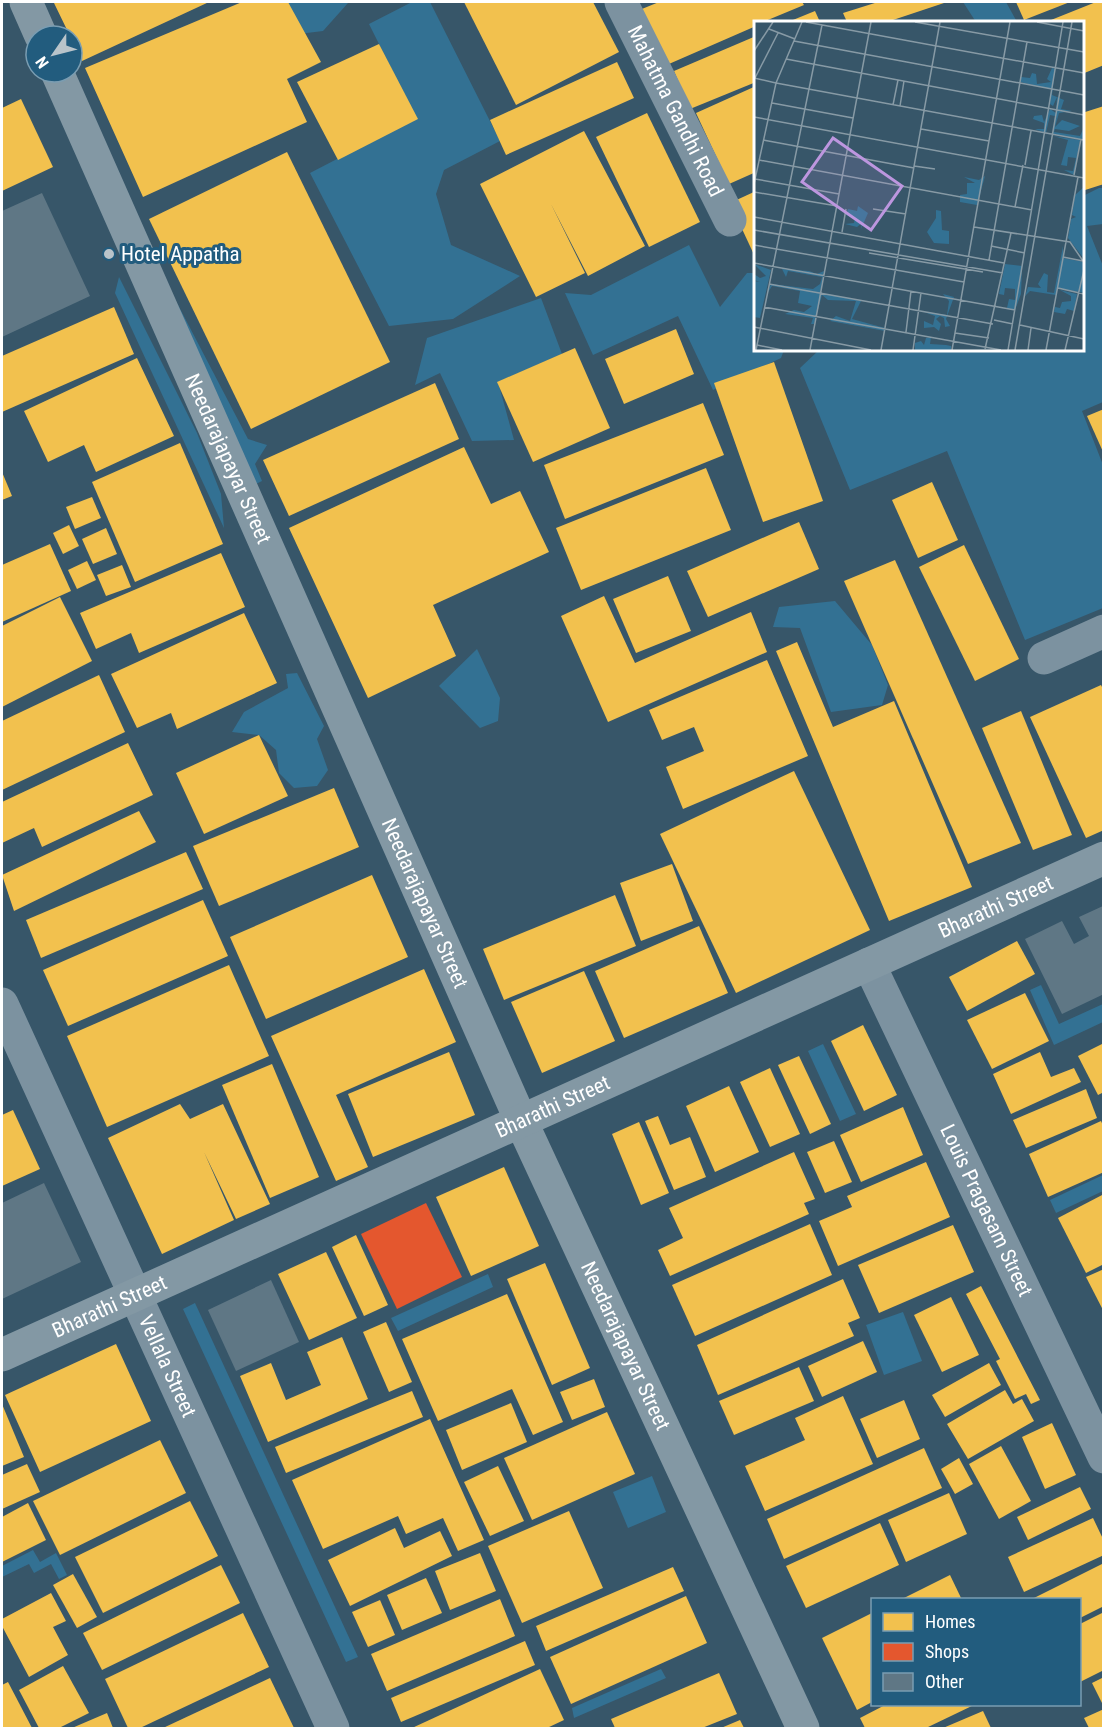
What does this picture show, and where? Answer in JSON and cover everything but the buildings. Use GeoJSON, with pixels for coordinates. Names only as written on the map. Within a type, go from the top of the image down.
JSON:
{"type":"FeatureCollection","features":[{"type":"Feature","properties":{"kind":"street"},"geometry":{"type":"LineString","coordinates":[[26,2],[36,24]]}},
{"type":"Feature","properties":{"kind":"street","name":"Mahatma Gandhi Road"},"geometry":{"type":"LineString","coordinates":[[621,2],[730,220]]}},
{"type":"Feature","properties":{"kind":"street","name":"Needarajapayar Street"},"geometry":{"type":"LineString","coordinates":[[62,84],[521,1121],[803,1728]]}},
{"type":"Feature","properties":{"kind":"street"},"geometry":{"type":"LineString","coordinates":[[1044,658],[1104,631]]}},
{"type":"Feature","properties":{"kind":"street","name":"Bharathi Street"},"geometry":{"type":"LineString","coordinates":[[2,1355],[1104,858]]}},
{"type":"Feature","properties":{"kind":"street","name":"Louis Pragasam Street"},"geometry":{"type":"LineString","coordinates":[[869,964],[1104,1457]]}},
{"type":"Feature","properties":{"kind":"street","name":"Vellala Street"},"geometry":{"type":"LineString","coordinates":[[2,1004],[333,1728]]}},
{"type":"Feature","properties":{"kind":"shaded area"},"geometry":{"type":"Polygon","coordinates":[[[249,2],[348,3],[323,31],[282,36],[247,5],[249,2]]]}},
{"type":"Feature","properties":{"kind":"shaded area"},"geometry":{"type":"Polygon","coordinates":[[[412,2],[430,2],[500,141],[444,170],[436,194],[451,245],[520,276],[453,319],[389,326],[310,173],[416,118],[369,24],[412,2]]]}},
{"type":"Feature","properties":{"kind":"shaded area"},"geometry":{"type":"Polygon","coordinates":[[[963,2],[1006,2],[1016,21],[975,21],[963,2]]]}},
{"type":"Feature","properties":{"kind":"shaded area"},"geometry":{"type":"Polygon","coordinates":[[[1103,188],[1103,224],[1087,226],[1103,266],[1103,402],[1082,411],[1103,465],[1103,608],[1025,640],[947,451],[850,490],[800,368],[818,351],[1084,351],[1084,196],[1103,188]]]}},
{"type":"Feature","properties":{"kind":"shaded area"},"geometry":{"type":"Polygon","coordinates":[[[689,245],[720,307],[747,273],[754,273],[754,351],[784,351],[781,358],[713,390],[678,316],[593,355],[565,293],[591,295],[689,245]]]}},
{"type":"Feature","properties":{"kind":"shaded area"},"geometry":{"type":"Polygon","coordinates":[[[119,277],[197,433],[221,494],[224,528],[115,293],[119,277]]]}},
{"type":"Feature","properties":{"kind":"shaded area"},"geometry":{"type":"Polygon","coordinates":[[[541,298],[562,354],[498,382],[514,440],[472,441],[440,373],[415,385],[427,338],[541,298]]]}},
{"type":"Feature","properties":{"kind":"shaded area"},"geometry":{"type":"Polygon","coordinates":[[[177,303],[248,439],[267,445],[255,464],[262,481],[246,489],[177,303]]]}},
{"type":"Feature","properties":{"kind":"shaded area"},"geometry":{"type":"Polygon","coordinates":[[[835,601],[872,645],[888,685],[882,705],[831,712],[800,628],[773,627],[779,607],[835,601]]]}},
{"type":"Feature","properties":{"kind":"shaded area"},"geometry":{"type":"Polygon","coordinates":[[[477,649],[500,698],[498,721],[480,728],[439,686],[477,649]]]}},
{"type":"Feature","properties":{"kind":"shaded area"},"geometry":{"type":"Polygon","coordinates":[[[297,673],[324,726],[317,739],[328,770],[317,786],[294,788],[279,773],[276,750],[259,735],[232,732],[244,712],[288,688],[286,674],[297,673]]]}},
{"type":"Feature","properties":{"kind":"shaded area"},"geometry":{"type":"Polygon","coordinates":[[[1041,985],[1059,1024],[1103,1004],[1103,1022],[1054,1045],[1030,990],[1041,985]]]}},
{"type":"Feature","properties":{"kind":"shaded area"},"geometry":{"type":"Polygon","coordinates":[[[823,1044],[856,1114],[840,1121],[808,1051],[823,1044]]]}},
{"type":"Feature","properties":{"kind":"shaded area"},"geometry":{"type":"Polygon","coordinates":[[[1103,1175],[1103,1191],[1056,1213],[1050,1200],[1103,1175]]]}},
{"type":"Feature","properties":{"kind":"shaded area"},"geometry":{"type":"Polygon","coordinates":[[[488,1274],[493,1287],[398,1331],[391,1318],[488,1274]]]}},
{"type":"Feature","properties":{"kind":"shaded area"},"geometry":{"type":"Polygon","coordinates":[[[195,1303],[358,1657],[346,1662],[183,1309],[195,1303]]]}},
{"type":"Feature","properties":{"kind":"shaded area"},"geometry":{"type":"Polygon","coordinates":[[[903,1312],[922,1361],[884,1375],[866,1325],[903,1312]]]}},
{"type":"Feature","properties":{"kind":"shaded area"},"geometry":{"type":"Polygon","coordinates":[[[652,1476],[666,1512],[628,1528],[613,1492],[652,1476]]]}},
{"type":"Feature","properties":{"kind":"shaded area"},"geometry":{"type":"Polygon","coordinates":[[[33,1550],[40,1562],[56,1553],[67,1575],[59,1579],[51,1564],[34,1573],[29,1564],[2,1577],[2,1566],[33,1550]]]}},
{"type":"Feature","properties":{"kind":"shaded area"},"geometry":{"type":"Polygon","coordinates":[[[661,1669],[666,1678],[574,1718],[572,1708],[661,1669]]]}},
{"type":"Feature","properties":{"kind":"place","name":"Hotel Appatha"},"geometry":{"type":"Point","coordinates":[109,254]}}]}
